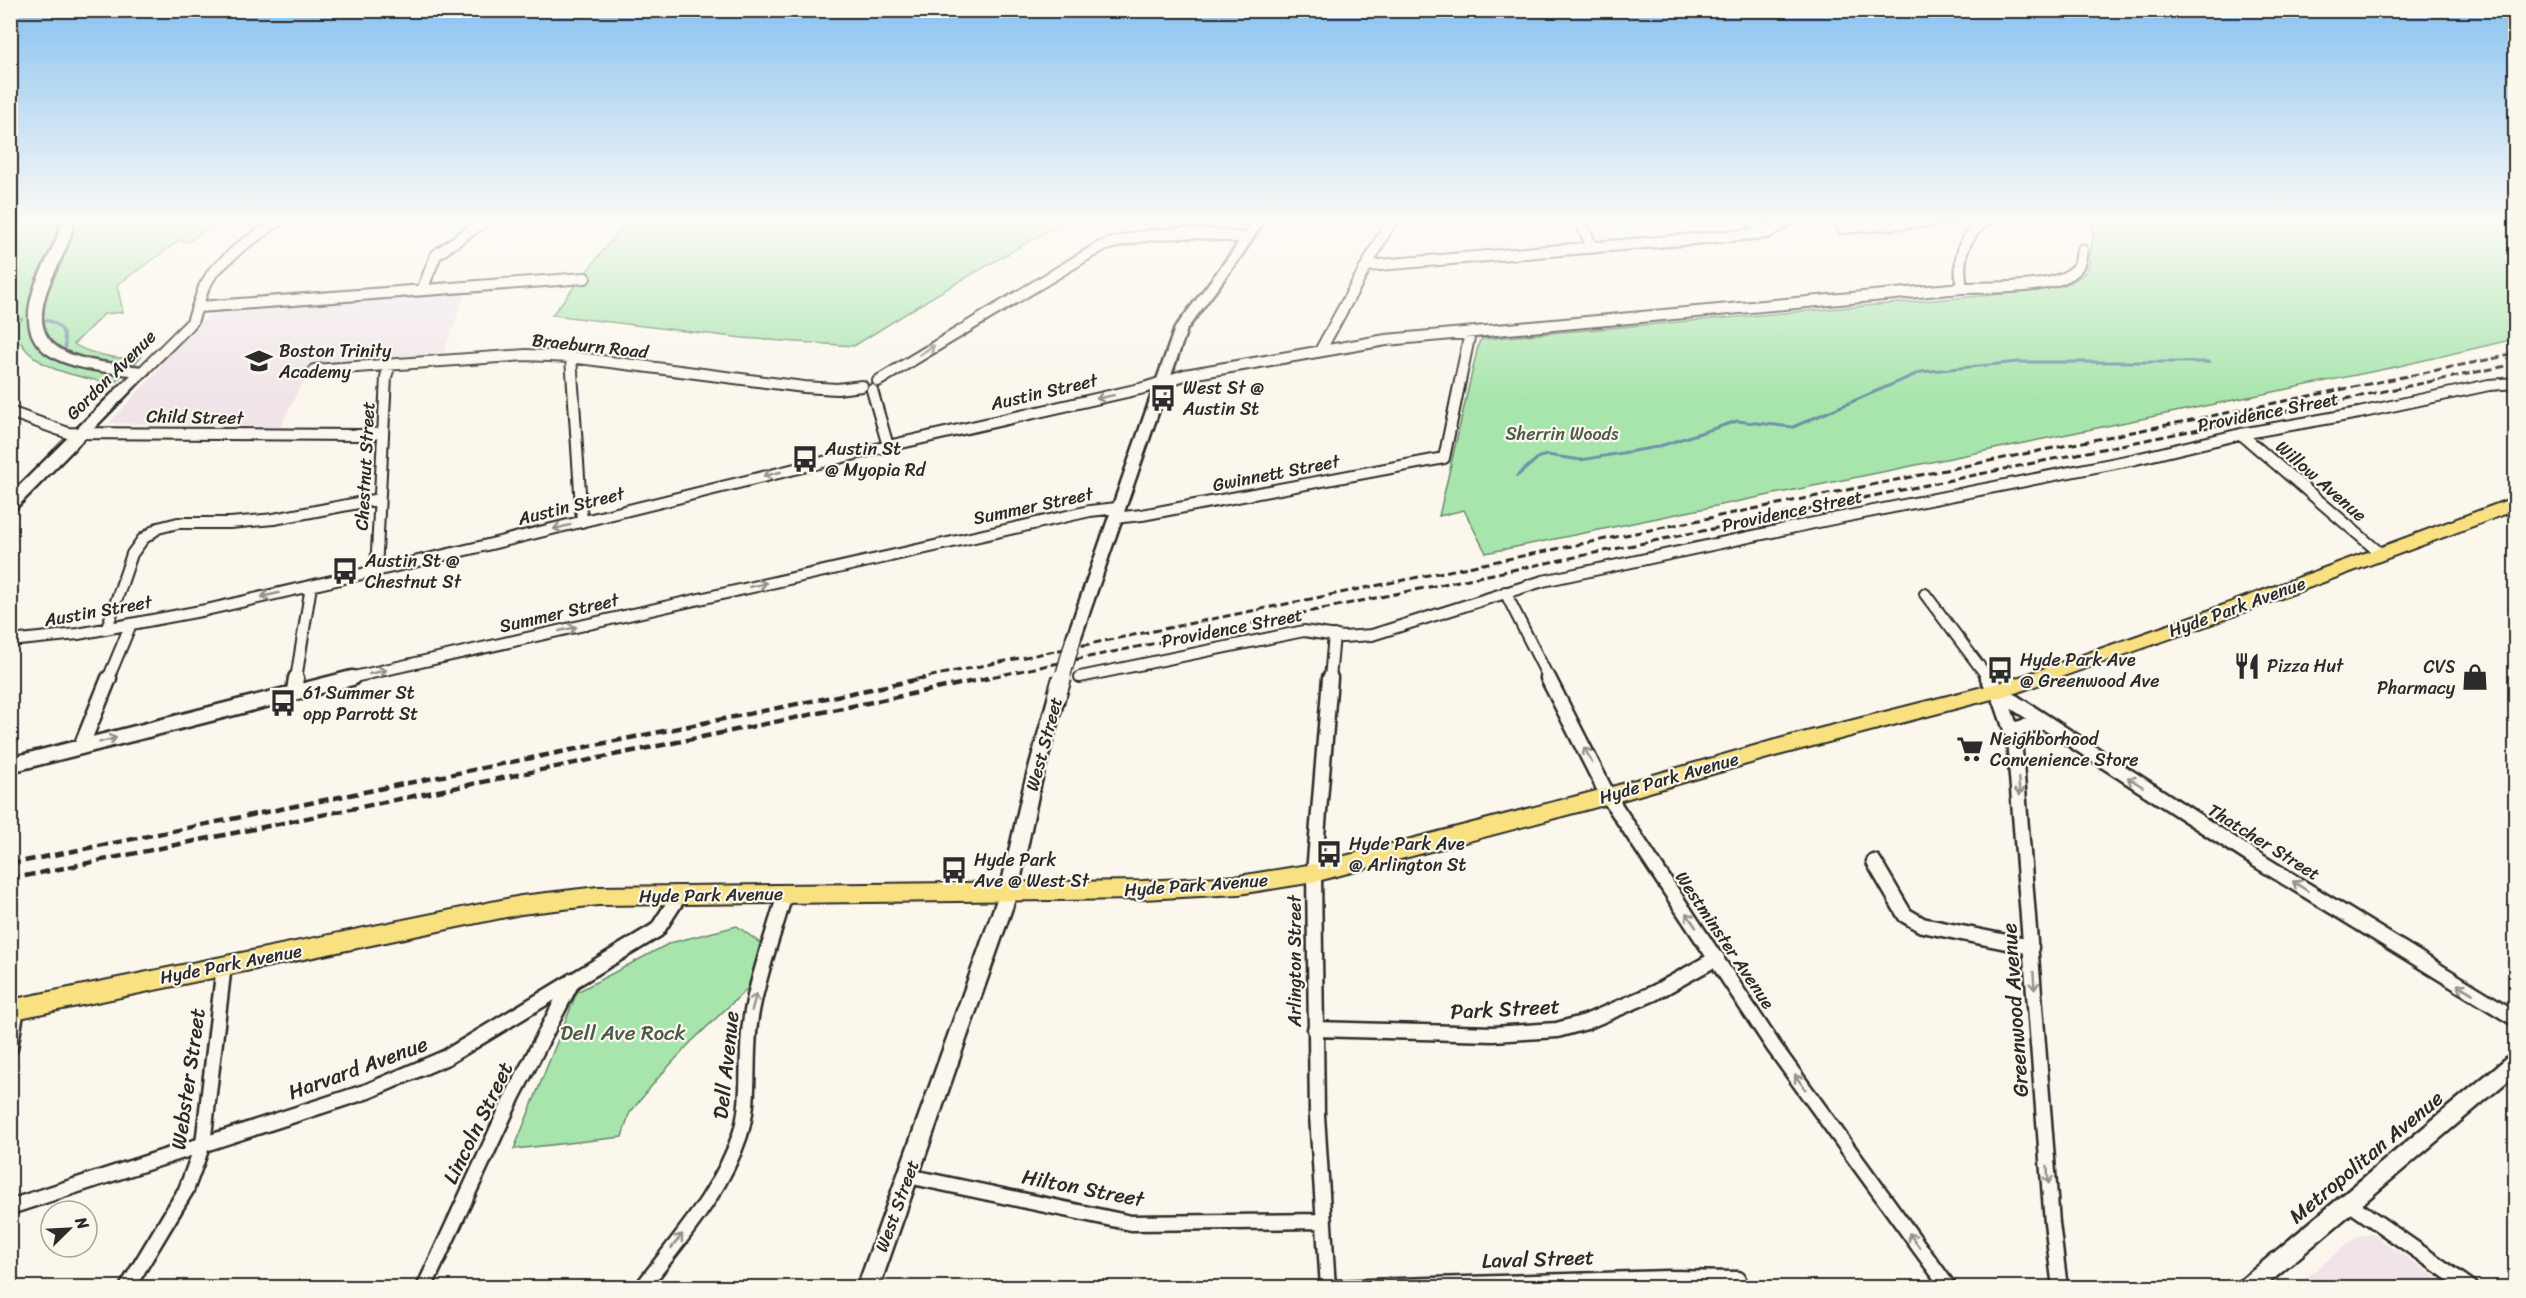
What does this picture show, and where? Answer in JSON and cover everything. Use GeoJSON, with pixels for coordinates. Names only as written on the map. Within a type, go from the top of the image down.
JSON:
{"type":"FeatureCollection","features":[{"type":"Feature","properties":{"kind":"main road"},"geometry":{"type":"LineString","coordinates":[[46,280],[37,300],[34,319],[38,339],[48,350],[70,360],[142,372]]}},
{"type":"Feature","properties":{"kind":"main road","name":"Gordon Avenue"},"geometry":{"type":"LineString","coordinates":[[10,505],[142,372]]}},
{"type":"Feature","properties":{"kind":"main road","name":"Hyde Park Avenue"},"geometry":{"type":"LineString","coordinates":[[14,1009],[521,905],[598,896],[1143,890],[1239,885],[1314,873],[1608,796],[1775,748],[1996,690],[2094,660],[2516,503]]}},
{"type":"Feature","properties":{"kind":"main road","name":"West Street"},"geometry":{"type":"LineString","coordinates":[[868,1287],[1009,891]]}},
{"type":"Feature","properties":{"kind":"street","name":"Gordon Avenue"},"geometry":{"type":"LineString","coordinates":[[142,372],[192,321],[209,280]]}},
{"type":"Feature","properties":{"kind":"street"},"geometry":{"type":"LineString","coordinates":[[422,290],[426,280]]}},
{"type":"Feature","properties":{"kind":"street"},"geometry":{"type":"LineString","coordinates":[[199,307],[564,280]]}},
{"type":"Feature","properties":{"kind":"street"},"geometry":{"type":"LineString","coordinates":[[888,446],[871,386],[1046,280]]}},
{"type":"Feature","properties":{"kind":"street","name":"West Street"},"geometry":{"type":"LineString","coordinates":[[1009,891],[1032,786],[1057,696],[1074,637],[1116,513],[1181,328],[1216,280]]}},
{"type":"Feature","properties":{"kind":"street"},"geometry":{"type":"LineString","coordinates":[[1320,351],[1359,280]]}},
{"type":"Feature","properties":{"kind":"street"},"geometry":{"type":"LineString","coordinates":[[1961,280],[1962,288]]}},
{"type":"Feature","properties":{"kind":"street","name":"Austin Street"},"geometry":{"type":"LineString","coordinates":[[10,641],[78,634],[206,610],[582,522],[888,446],[1161,383],[1185,375],[1320,351],[1386,340],[1962,288],[2031,284],[2056,280]]}},
{"type":"Feature","properties":{"kind":"street","name":"Gwinnett Street"},"geometry":{"type":"LineString","coordinates":[[1116,513],[1154,513],[1444,458],[1470,333]]}},
{"type":"Feature","properties":{"kind":"street","name":"Braeburn Road"},"geometry":{"type":"LineString","coordinates":[[314,370],[526,355],[571,357],[804,387],[837,389],[871,386]]}},
{"type":"Feature","properties":{"kind":"street"},"geometry":{"type":"LineString","coordinates":[[571,357],[582,522]]}},
{"type":"Feature","properties":{"kind":"street","name":"Chestnut Street"},"geometry":{"type":"LineString","coordinates":[[376,571],[386,377],[390,364]]}},
{"type":"Feature","properties":{"kind":"street","name":"Providence Street"},"geometry":{"type":"LineString","coordinates":[[1080,677],[1310,630],[1352,637],[1372,635],[1550,579],[1828,520],[2136,459],[2241,434],[2359,413],[2489,385],[2516,384]]}},
{"type":"Feature","properties":{"kind":"street","name":"Child Street"},"geometry":{"type":"LineString","coordinates":[[10,412],[56,430],[81,433],[360,435],[383,433]]}},
{"type":"Feature","properties":{"kind":"street","name":"Willow Avenue"},"geometry":{"type":"LineString","coordinates":[[2241,434],[2380,553]]}},
{"type":"Feature","properties":{"kind":"street"},"geometry":{"type":"LineString","coordinates":[[107,628],[132,554],[138,543],[153,531],[169,524],[237,524],[276,520],[379,498]]}},
{"type":"Feature","properties":{"kind":"street","name":"Summer Street"},"geometry":{"type":"LineString","coordinates":[[10,765],[294,691],[892,554],[1090,511],[1116,513]]}},
{"type":"Feature","properties":{"kind":"street"},"geometry":{"type":"LineString","coordinates":[[294,691],[311,586]]}},
{"type":"Feature","properties":{"kind":"street","name":"Westminster Avenue"},"geometry":{"type":"LineString","coordinates":[[1505,592],[1608,796],[1774,1047],[1949,1287]]}},
{"type":"Feature","properties":{"kind":"street","name":"Greenwood Avenue"},"geometry":{"type":"LineString","coordinates":[[1925,594],[1996,690],[2013,730],[2052,1223],[2060,1287]]}},
{"type":"Feature","properties":{"kind":"street"},"geometry":{"type":"LineString","coordinates":[[81,747],[131,624]]}},
{"type":"Feature","properties":{"kind":"street","name":"Arlington Street"},"geometry":{"type":"LineString","coordinates":[[1329,1287],[1317,1115],[1314,873],[1334,635]]}},
{"type":"Feature","properties":{"kind":"street","name":"Thatcher Street"},"geometry":{"type":"LineString","coordinates":[[1996,690],[2097,759],[2405,953],[2516,1019]]}},
{"type":"Feature","properties":{"kind":"street"},"geometry":{"type":"LineString","coordinates":[[2013,730],[2043,722]]}},
{"type":"Feature","properties":{"kind":"street"},"geometry":{"type":"LineString","coordinates":[[1874,862],[1905,915],[1922,925],[2031,947]]}},
{"type":"Feature","properties":{"kind":"street","name":"Dell Avenue"},"geometry":{"type":"LineString","coordinates":[[642,1287],[708,1201],[723,1174],[740,1134],[746,1101],[746,1050],[751,1014],[785,894]]}},
{"type":"Feature","properties":{"kind":"street","name":"Harvard Avenue"},"geometry":{"type":"LineString","coordinates":[[10,1207],[368,1091],[447,1057],[657,930],[679,896]]}},
{"type":"Feature","properties":{"kind":"street","name":"Park Street"},"geometry":{"type":"LineString","coordinates":[[1315,1029],[1493,1034],[1557,1030],[1586,1022],[1654,993],[1717,958]]}},
{"type":"Feature","properties":{"kind":"street","name":"Webster Street"},"geometry":{"type":"LineString","coordinates":[[127,1287],[186,1190],[203,1144],[224,965]]}},
{"type":"Feature","properties":{"kind":"street","name":"Lincoln Street"},"geometry":{"type":"LineString","coordinates":[[424,1287],[513,1096],[574,979]]}},
{"type":"Feature","properties":{"kind":"street"},"geometry":{"type":"LineString","coordinates":[[10,1048],[14,1009]]}},
{"type":"Feature","properties":{"kind":"street","name":"Metropolitan Avenue"},"geometry":{"type":"LineString","coordinates":[[2247,1287],[2516,1062]]}},
{"type":"Feature","properties":{"kind":"street","name":"Hilton Street"},"geometry":{"type":"LineString","coordinates":[[908,1176],[1131,1223],[1324,1221]]}},
{"type":"Feature","properties":{"kind":"street"},"geometry":{"type":"LineString","coordinates":[[2349,1203],[2471,1287]]}},
{"type":"Feature","properties":{"kind":"street","name":"Laval Street"},"geometry":{"type":"LineString","coordinates":[[1329,1287],[1668,1278],[1738,1279],[1740,1287]]}},
{"type":"Feature","properties":{"kind":"shaded area","name":"Boston Trinity Academy"},"geometry":{"type":"Polygon","coordinates":[[[466,292],[443,354],[312,364],[280,427],[109,423],[155,374],[165,359],[214,310],[466,292]]]}},
{"type":"Feature","properties":{"kind":"shaded area"},"geometry":{"type":"Polygon","coordinates":[[[2372,1234],[2450,1287],[2295,1287],[2357,1236],[2372,1234]]]}},
{"type":"Feature","properties":{"kind":"green space"},"geometry":{"type":"Polygon","coordinates":[[[11,280],[125,280],[117,285],[123,312],[104,314],[74,344],[107,356],[135,358],[142,356],[107,390],[108,386],[104,382],[68,374],[46,365],[20,342],[11,340],[11,280]]]}},
{"type":"Feature","properties":{"kind":"green space"},"geometry":{"type":"Polygon","coordinates":[[[580,280],[963,280],[854,346],[742,338],[552,315],[580,280]]]}},
{"type":"Feature","properties":{"kind":"green space","name":"Sherrin Woods"},"geometry":{"type":"Polygon","coordinates":[[[2075,280],[2515,280],[2515,339],[2395,367],[1486,553],[1464,510],[1439,516],[1479,342],[1483,339],[1992,295],[2044,290],[2075,280]]]}},
{"type":"Feature","properties":{"kind":"green space","name":"Dell Ave Rock"},"geometry":{"type":"Polygon","coordinates":[[[737,926],[760,943],[750,986],[691,1042],[658,1078],[629,1114],[622,1137],[514,1149],[577,992],[670,943],[737,926]]]}},
{"type":"Feature","properties":{"kind":"waterway"},"geometry":{"type":"LineString","coordinates":[[10,318],[22,319]]}},
{"type":"Feature","properties":{"kind":"waterway"},"geometry":{"type":"LineString","coordinates":[[45,320],[51,321],[62,330],[65,350]]}},
{"type":"Feature","properties":{"kind":"waterway"},"geometry":{"type":"LineString","coordinates":[[1517,476],[1539,457],[1547,455],[1581,460],[1657,447],[1737,421],[1793,427],[1921,372],[2018,362],[2209,362]]}},
{"type":"Feature","properties":{"kind":"railway"},"geometry":{"type":"LineString","coordinates":[[917,679],[2516,354]]}},
{"type":"Feature","properties":{"kind":"railway"},"geometry":{"type":"LineString","coordinates":[[981,679],[2516,364]]}},
{"type":"Feature","properties":{"kind":"railway"},"geometry":{"type":"LineString","coordinates":[[10,864],[925,678]]}},
{"type":"Feature","properties":{"kind":"railway"},"geometry":{"type":"LineString","coordinates":[[10,879],[989,678]]}},
{"type":"Feature","properties":{"kind":"place","name":"Boston Trinity Academy"},"geometry":{"type":"Point","coordinates":[259,361]}},
{"type":"Feature","properties":{"kind":"place","name":"West St @ Austin St"},"geometry":{"type":"Point","coordinates":[1163,398]}},
{"type":"Feature","properties":{"kind":"place","name":"Austin St @ Myopia Rd"},"geometry":{"type":"Point","coordinates":[805,459]}},
{"type":"Feature","properties":{"kind":"place","name":"Austin St @ Chestnut St"},"geometry":{"type":"Point","coordinates":[345,571]}},
{"type":"Feature","properties":{"kind":"place","name":"Pizza Hut"},"geometry":{"type":"Point","coordinates":[2247,666]}},
{"type":"Feature","properties":{"kind":"place","name":"Hyde Park Ave @ Greenwood Ave"},"geometry":{"type":"Point","coordinates":[2000,670]}},
{"type":"Feature","properties":{"kind":"place","name":"CVS Pharmacy"},"geometry":{"type":"Point","coordinates":[2475,677]}},
{"type":"Feature","properties":{"kind":"place","name":"61 Summer St opp Parrott St"},"geometry":{"type":"Point","coordinates":[283,703]}},
{"type":"Feature","properties":{"kind":"place","name":"Neighborhood Convenience Store"},"geometry":{"type":"Point","coordinates":[1970,749]}},
{"type":"Feature","properties":{"kind":"place","name":"Hyde Park Ave @ Arlington St"},"geometry":{"type":"Point","coordinates":[1329,854]}},
{"type":"Feature","properties":{"kind":"place","name":"Hyde Park Ave @ West St"},"geometry":{"type":"Point","coordinates":[954,870]}}]}
